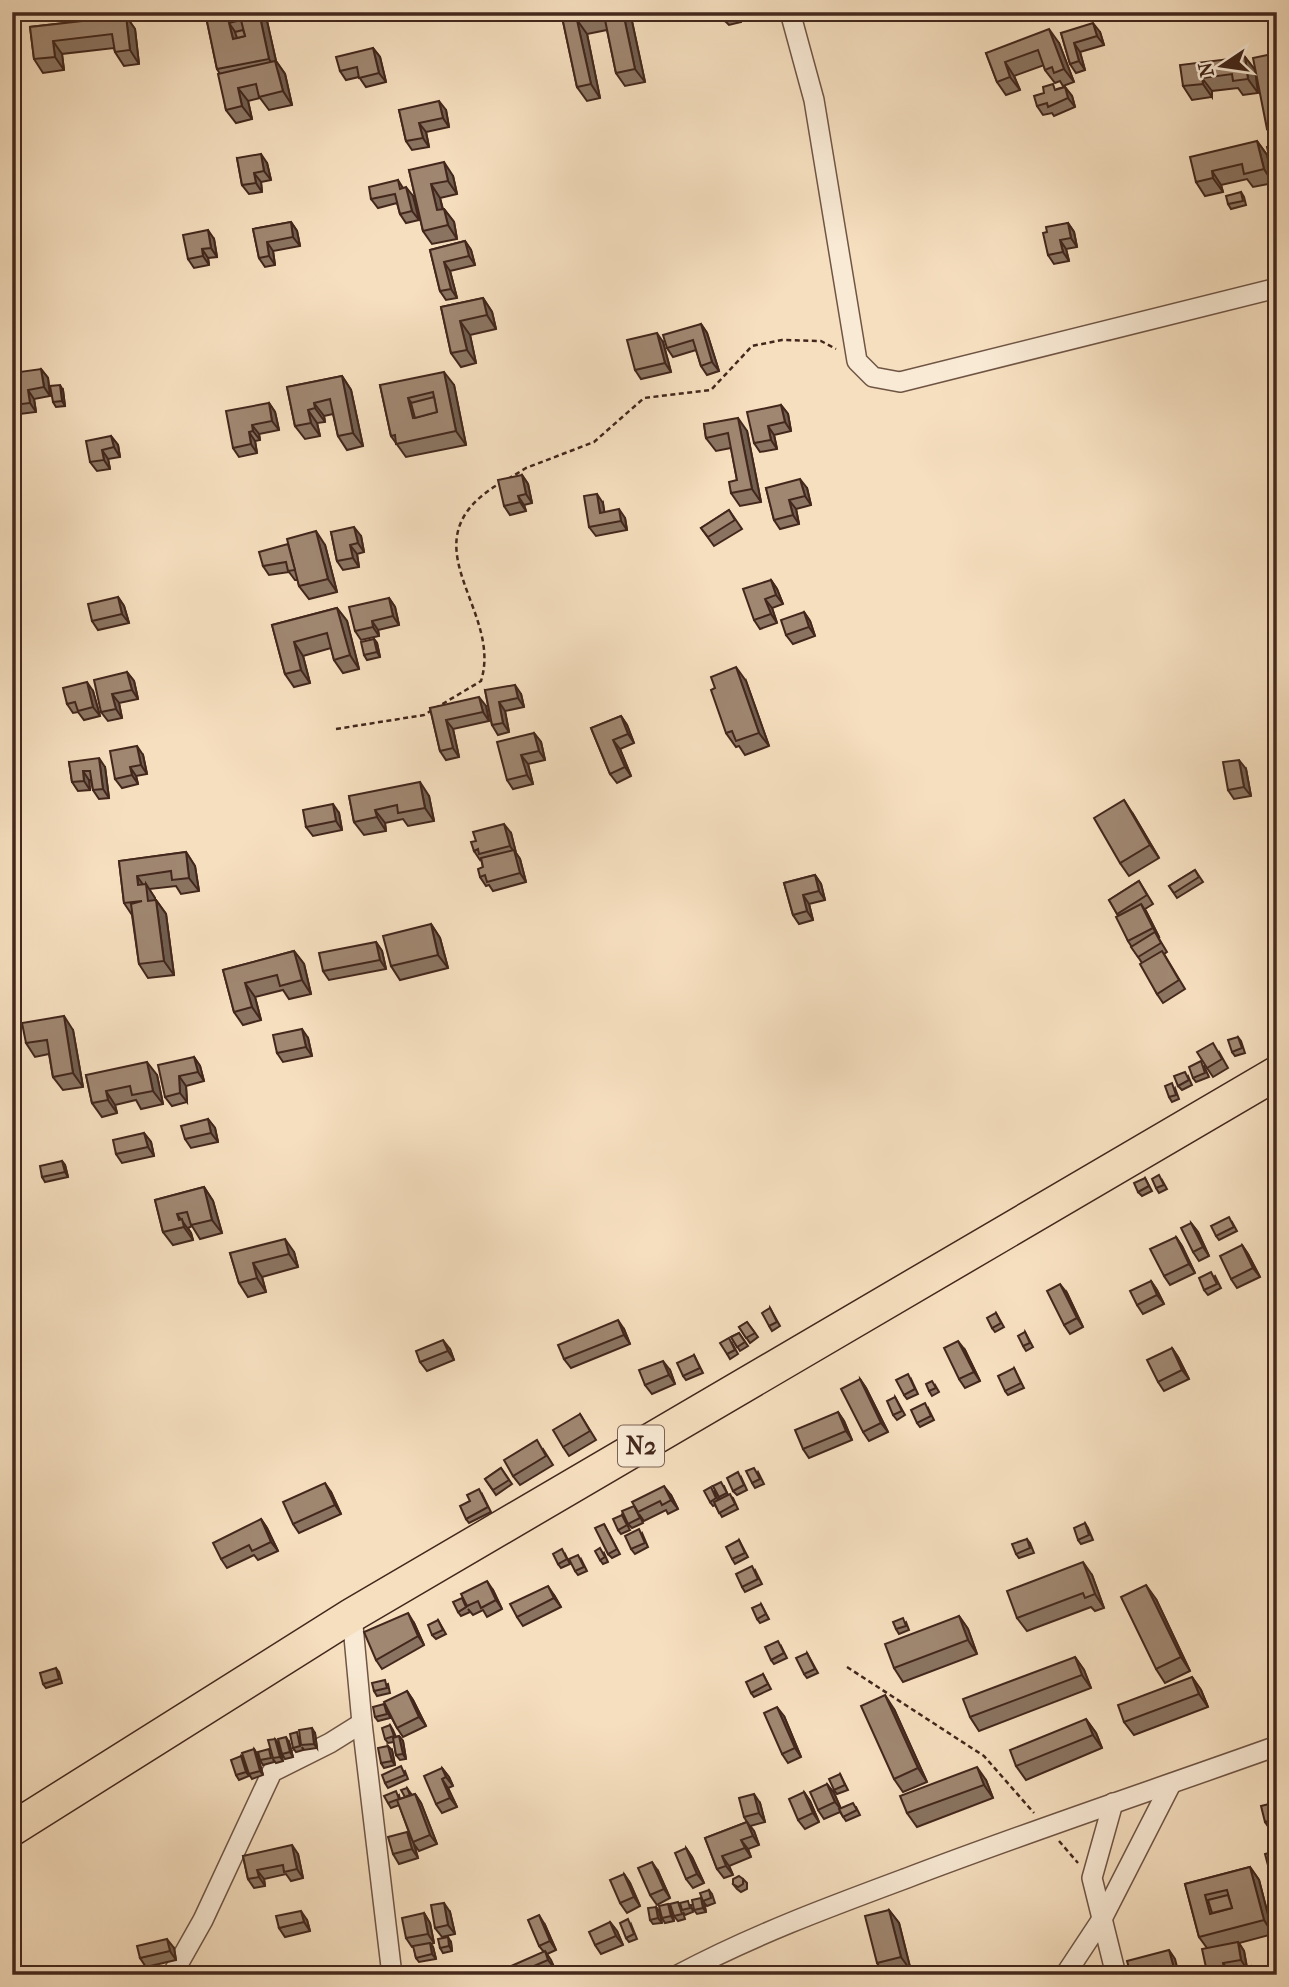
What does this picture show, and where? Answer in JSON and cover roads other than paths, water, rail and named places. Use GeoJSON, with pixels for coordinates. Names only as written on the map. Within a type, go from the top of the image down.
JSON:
{"type":"FeatureCollection","features":[{"type":"Feature","properties":{"kind":"highway","name":"N2"},"geometry":{"type":"LineString","coordinates":[[12,1829],[352,1615],[1277,1073]]}},
{"type":"Feature","properties":{"kind":"street"},"geometry":{"type":"LineString","coordinates":[[790,12],[814,100],[857,361],[873,377],[900,382],[1277,288]]}},
{"type":"Feature","properties":{"kind":"street"},"geometry":{"type":"LineString","coordinates":[[352,1615],[392,1975]]}},
{"type":"Feature","properties":{"kind":"street"},"geometry":{"type":"LineString","coordinates":[[172,1975],[203,1920],[272,1772],[330,1743],[362,1723]]}},
{"type":"Feature","properties":{"kind":"street"},"geometry":{"type":"LineString","coordinates":[[678,1975],[744,1940],[1045,1826],[1277,1746]]}},
{"type":"Feature","properties":{"kind":"street"},"geometry":{"type":"LineString","coordinates":[[1065,1975],[1102,1919],[1171,1784]]}},
{"type":"Feature","properties":{"kind":"street"},"geometry":{"type":"LineString","coordinates":[[1113,1803],[1092,1878],[1116,1975]]}}]}
